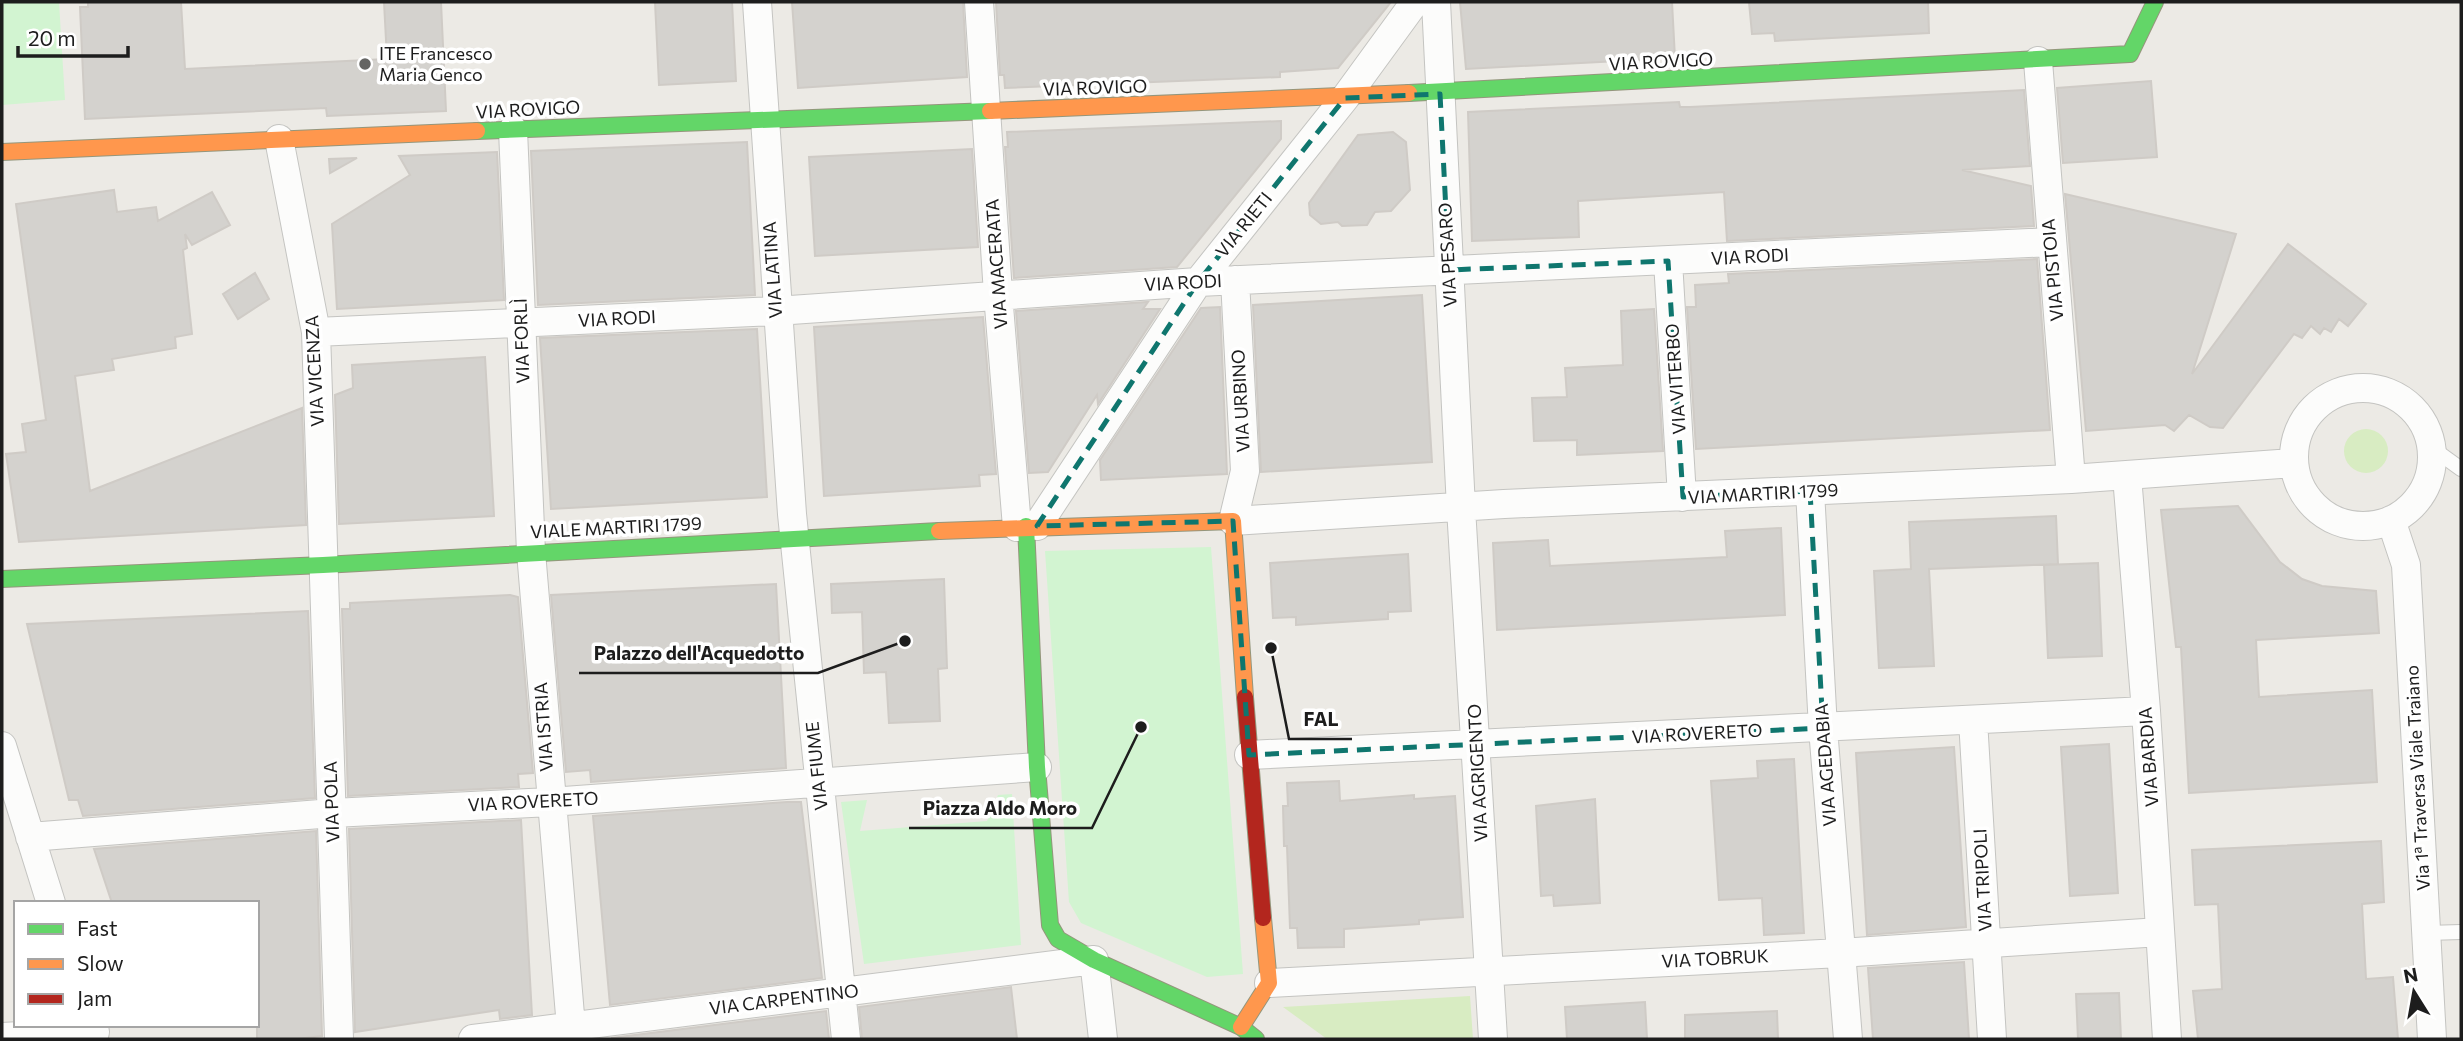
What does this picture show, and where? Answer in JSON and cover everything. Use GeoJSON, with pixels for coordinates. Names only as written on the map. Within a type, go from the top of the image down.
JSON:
{"type":"FeatureCollection","features":[{"type":"Feature","properties":{"kind":"street","name":"VIA LATINA"},"geometry":{"type":"LineString","coordinates":[[757,2],[776,312],[794,538]]}},
{"type":"Feature","properties":{"kind":"street","name":"VIA MACERATA"},"geometry":{"type":"LineString","coordinates":[[979,2],[998,295],[1027,526]]}},
{"type":"Feature","properties":{"kind":"street","name":"VIA RIETI"},"geometry":{"type":"LineString","coordinates":[[1027,526],[1198,282],[1345,98],[1415,2]]}},
{"type":"Feature","properties":{"kind":"street","name":"VIA PESARO"},"geometry":{"type":"LineString","coordinates":[[1436,2],[1461,508]]}},
{"type":"Feature","properties":{"kind":"street","name":"VIA ROVIGO"},"geometry":{"type":"LineString","coordinates":[[2,152],[763,118],[1440,94],[2038,61],[2130,54],[2155,2]]}},
{"type":"Feature","properties":{"kind":"street","name":"VIA PISTOIA"},"geometry":{"type":"LineString","coordinates":[[2038,61],[2071,479]]}},
{"type":"Feature","properties":{"kind":"street","name":"VIA FORLÌ"},"geometry":{"type":"LineString","coordinates":[[513,130],[531,552]]}},
{"type":"Feature","properties":{"kind":"street","name":"VIA VICENZA"},"geometry":{"type":"LineString","coordinates":[[279,139],[316,332],[323,565]]}},
{"type":"Feature","properties":{"kind":"street","name":"VIA RODI"},"geometry":{"type":"LineString","coordinates":[[316,332],[776,312],[1236,280],[2051,242]]}},
{"type":"Feature","properties":{"kind":"street","name":"VIA VITERBO"},"geometry":{"type":"LineString","coordinates":[[1668,261],[1682,498]]}},
{"type":"Feature","properties":{"kind":"street","name":"VIA URBINO"},"geometry":{"type":"LineString","coordinates":[[1233,521],[1245,471],[1236,280]]}},
{"type":"Feature","properties":{"kind":"street"},"geometry":{"type":"LineString","coordinates":[[2367,387],[2390,393],[2410,406],[2425,425],[2432,448],[2431,470],[2424,490],[2410,507],[2392,520],[2359,525],[2328,516],[2311,502],[2299,484],[2293,463],[2295,439],[2305,417],[2322,400],[2344,390],[2367,387]]}},
{"type":"Feature","properties":{"kind":"street","name":"VIA MARTIRI 1799"},"geometry":{"type":"LineString","coordinates":[[1233,521],[2127,476],[2293,463]]}},
{"type":"Feature","properties":{"kind":"street","name":"VIA BARDIA"},"geometry":{"type":"LineString","coordinates":[[2127,476],[2146,711],[2167,1039]]}},
{"type":"Feature","properties":{"kind":"street","name":"VIA AGEDABIA"},"geometry":{"type":"LineString","coordinates":[[1810,491],[1823,728],[1848,1039]]}},
{"type":"Feature","properties":{"kind":"street","name":"VIA AGRIGENTO"},"geometry":{"type":"LineString","coordinates":[[1461,508],[1493,1039]]}},
{"type":"Feature","properties":{"kind":"street","name":"Via 1ª Traversa Viale Traiano"},"geometry":{"type":"LineString","coordinates":[[2392,520],[2406,565],[2432,1039]]}},
{"type":"Feature","properties":{"kind":"street","name":"VIALE MARTIRI 1799"},"geometry":{"type":"LineString","coordinates":[[2,579],[323,565],[1027,526],[1233,521]]}},
{"type":"Feature","properties":{"kind":"street"},"geometry":{"type":"LineString","coordinates":[[1233,521],[1249,755],[1269,983],[1241,1027]]}},
{"type":"Feature","properties":{"kind":"street"},"geometry":{"type":"LineString","coordinates":[[1027,526],[1037,767],[1050,925],[1058,939],[1094,960],[1241,1027],[1256,1039]]}},
{"type":"Feature","properties":{"kind":"street","name":"VIA FIUME"},"geometry":{"type":"LineString","coordinates":[[794,538],[846,1039]]}},
{"type":"Feature","properties":{"kind":"street","name":"VIA ISTRIA"},"geometry":{"type":"LineString","coordinates":[[531,552],[571,1033]]}},
{"type":"Feature","properties":{"kind":"street","name":"VIA POLA"},"geometry":{"type":"LineString","coordinates":[[323,565],[339,1039]]}},
{"type":"Feature","properties":{"kind":"street","name":"VIA ROVERETO"},"geometry":{"type":"LineString","coordinates":[[1249,755],[2146,711]]}},
{"type":"Feature","properties":{"kind":"street","name":"VIA TRIPOLI"},"geometry":{"type":"LineString","coordinates":[[1973,720],[1992,1039]]}},
{"type":"Feature","properties":{"kind":"street"},"geometry":{"type":"LineString","coordinates":[[2,746],[50,901]]}},
{"type":"Feature","properties":{"kind":"street","name":"VIA ROVERETO"},"geometry":{"type":"LineString","coordinates":[[30,837],[333,813],[550,802],[1037,767]]}},
{"type":"Feature","properties":{"kind":"street","name":"VIA TOBRUK"},"geometry":{"type":"LineString","coordinates":[[1269,983],[1840,953],[2160,932]]}},
{"type":"Feature","properties":{"kind":"street"},"geometry":{"type":"LineString","coordinates":[[1094,960],[1103,1039]]}},
{"type":"Feature","properties":{"kind":"street","name":"VIA CARPENTINO"},"geometry":{"type":"LineString","coordinates":[[473,1039],[571,1033],[840,993],[1094,960]]}},
{"type":"Feature","properties":{"kind":"street"},"geometry":{"type":"LineString","coordinates":[[2,1037],[95,1032]]}},
{"type":"Feature","properties":{"kind":"lane"},"geometry":{"type":"LineString","coordinates":[[2432,448],[2461,468]]}},
{"type":"Feature","properties":{"kind":"lane"},"geometry":{"type":"LineString","coordinates":[[2427,933],[2461,932]]}},
{"type":"Feature","properties":{"kind":"highlighted area"},"geometry":{"type":"Polygon","coordinates":[[[1440,94],[1449,270],[1668,261],[1683,497],[1810,491],[1823,728],[1249,755],[1233,521],[1037,526],[1198,282],[1345,98],[1440,94]]]}},
{"type":"Feature","properties":{"kind":"green space"},"geometry":{"type":"Polygon","coordinates":[[[2,2],[59,2],[65,100],[2,105],[2,2]]]}},
{"type":"Feature","properties":{"kind":"green space"},"geometry":{"type":"Polygon","coordinates":[[[2366,429],[2381,436],[2388,451],[2381,466],[2366,473],[2351,466],[2344,451],[2351,436],[2366,429]]]}},
{"type":"Feature","properties":{"kind":"green space"},"geometry":{"type":"Polygon","coordinates":[[[1211,547],[1243,974],[1207,977],[1081,923],[1069,902],[1045,551],[1211,547]]]}},
{"type":"Feature","properties":{"kind":"green space"},"geometry":{"type":"Polygon","coordinates":[[[1012,794],[1021,945],[864,964],[841,802],[867,800],[860,831],[987,821],[998,795],[1012,794]]]}},
{"type":"Feature","properties":{"kind":"green space"},"geometry":{"type":"Polygon","coordinates":[[[1470,996],[1473,1039],[1327,1039],[1283,1007],[1470,996]]]}},
{"type":"Feature","properties":{"kind":"building","name":"ITE Francesco Maria Genco"},"geometry":{"type":"Polygon","coordinates":[[[88,2],[181,2],[185,69],[387,59],[384,2],[441,2],[446,111],[327,116],[326,108],[85,119],[80,7],[88,7],[88,2]]]}},
{"type":"Feature","properties":{"kind":"building"},"geometry":{"type":"Polygon","coordinates":[[[655,2],[732,2],[736,81],[659,85],[655,2]]]}},
{"type":"Feature","properties":{"kind":"building"},"geometry":{"type":"Polygon","coordinates":[[[792,2],[963,2],[967,77],[798,88],[792,2]]]}},
{"type":"Feature","properties":{"kind":"building"},"geometry":{"type":"Polygon","coordinates":[[[996,2],[1391,2],[1338,68],[1280,72],[1280,77],[1005,88],[1004,75],[1000,75],[996,2]]]}},
{"type":"Feature","properties":{"kind":"building"},"geometry":{"type":"Polygon","coordinates":[[[1460,2],[1672,2],[1675,58],[1466,69],[1460,2]]]}},
{"type":"Feature","properties":{"kind":"building"},"geometry":{"type":"Polygon","coordinates":[[[1749,2],[1928,2],[1929,33],[1775,41],[1774,33],[1752,34],[1749,2]]]}},
{"type":"Feature","properties":{"kind":"building"},"geometry":{"type":"Polygon","coordinates":[[[2151,81],[2157,157],[2063,163],[2057,88],[2151,81]]]}},
{"type":"Feature","properties":{"kind":"building"},"geometry":{"type":"Polygon","coordinates":[[[2024,90],[2030,166],[1962,170],[2031,186],[2034,226],[1727,241],[1724,192],[1578,201],[1579,237],[1472,241],[1468,112],[1679,102],[1680,107],[1690,107],[2024,90]]]}},
{"type":"Feature","properties":{"kind":"building"},"geometry":{"type":"Polygon","coordinates":[[[1281,121],[1281,139],[1177,267],[1014,278],[1005,147],[1008,147],[1007,132],[1281,121]]]}},
{"type":"Feature","properties":{"kind":"building"},"geometry":{"type":"Polygon","coordinates":[[[1393,132],[1406,142],[1410,190],[1391,211],[1375,212],[1367,225],[1342,226],[1338,222],[1321,224],[1310,215],[1309,203],[1358,135],[1393,132]]]}},
{"type":"Feature","properties":{"kind":"building"},"geometry":{"type":"Polygon","coordinates":[[[747,142],[755,295],[538,305],[531,151],[747,142]]]}},
{"type":"Feature","properties":{"kind":"building"},"geometry":{"type":"Polygon","coordinates":[[[972,149],[978,247],[815,256],[809,157],[972,149]]]}},
{"type":"Feature","properties":{"kind":"building"},"geometry":{"type":"Polygon","coordinates":[[[497,152],[504,300],[337,309],[332,224],[410,175],[399,156],[497,152]]]}},
{"type":"Feature","properties":{"kind":"building"},"geometry":{"type":"Polygon","coordinates":[[[357,158],[330,173],[329,159],[357,158]]]}},
{"type":"Feature","properties":{"kind":"building"},"geometry":{"type":"Polygon","coordinates":[[[114,190],[117,212],[156,207],[158,221],[212,192],[230,225],[192,245],[185,234],[187,248],[183,250],[192,334],[175,337],[176,348],[112,359],[114,370],[75,376],[90,491],[302,408],[306,525],[19,542],[6,454],[26,452],[22,424],[46,420],[16,204],[114,190]]]}},
{"type":"Feature","properties":{"kind":"building"},"geometry":{"type":"Polygon","coordinates":[[[2065,194],[2236,234],[2192,374],[2288,244],[2366,304],[2348,326],[2339,319],[2331,332],[2324,328],[2320,334],[2311,326],[2302,338],[2294,334],[2223,428],[2210,427],[2189,415],[2174,431],[2165,425],[2086,431],[2065,194]]]}},
{"type":"Feature","properties":{"kind":"building"},"geometry":{"type":"Polygon","coordinates":[[[2037,259],[2050,430],[1696,449],[1687,307],[1696,307],[1695,285],[1729,283],[1728,274],[2037,259]]]}},
{"type":"Feature","properties":{"kind":"building"},"geometry":{"type":"Polygon","coordinates":[[[255,273],[269,299],[238,319],[223,294],[255,273]]]}},
{"type":"Feature","properties":{"kind":"building"},"geometry":{"type":"Polygon","coordinates":[[[1422,295],[1432,462],[1261,472],[1253,305],[1422,295]]]}},
{"type":"Feature","properties":{"kind":"building"},"geometry":{"type":"Polygon","coordinates":[[[1148,302],[1143,309],[1160,309],[1098,404],[1097,395],[1048,472],[1029,473],[1016,311],[1148,302]]]}},
{"type":"Feature","properties":{"kind":"building"},"geometry":{"type":"Polygon","coordinates":[[[1220,307],[1227,474],[1101,480],[1100,460],[1201,308],[1220,307]]]}},
{"type":"Feature","properties":{"kind":"building"},"geometry":{"type":"Polygon","coordinates":[[[1654,309],[1663,451],[1577,455],[1577,440],[1534,441],[1532,398],[1567,397],[1565,368],[1623,365],[1621,311],[1654,309]]]}},
{"type":"Feature","properties":{"kind":"building"},"geometry":{"type":"Polygon","coordinates":[[[983,317],[996,474],[979,475],[980,486],[824,496],[814,327],[983,317]]]}},
{"type":"Feature","properties":{"kind":"building"},"geometry":{"type":"Polygon","coordinates":[[[757,329],[767,497],[551,509],[540,338],[757,329]]]}},
{"type":"Feature","properties":{"kind":"building"},"geometry":{"type":"Polygon","coordinates":[[[485,357],[494,516],[339,524],[335,395],[353,388],[352,365],[485,357]]]}},
{"type":"Feature","properties":{"kind":"building"},"geometry":{"type":"Polygon","coordinates":[[[2238,506],[2280,562],[2302,579],[2322,586],[2376,591],[2379,633],[2256,640],[2259,697],[2372,690],[2377,782],[2189,793],[2181,647],[2176,647],[2161,510],[2238,506]]]}},
{"type":"Feature","properties":{"kind":"building"},"geometry":{"type":"Polygon","coordinates":[[[2056,516],[2058,564],[1929,569],[1934,666],[1879,668],[1874,571],[1911,569],[1909,522],[2056,516]]]}},
{"type":"Feature","properties":{"kind":"building"},"geometry":{"type":"Polygon","coordinates":[[[1781,528],[1785,615],[1497,630],[1493,543],[1548,540],[1550,566],[1727,557],[1725,531],[1781,528]]]}},
{"type":"Feature","properties":{"kind":"building"},"geometry":{"type":"Polygon","coordinates":[[[1408,554],[1411,611],[1388,612],[1388,619],[1296,625],[1296,617],[1273,618],[1270,563],[1408,554]]]}},
{"type":"Feature","properties":{"kind":"building"},"geometry":{"type":"Polygon","coordinates":[[[2098,563],[2102,656],[2048,658],[2044,565],[2098,563]]]}},
{"type":"Feature","properties":{"kind":"building"},"geometry":{"type":"Polygon","coordinates":[[[944,579],[947,668],[938,669],[940,721],[889,723],[886,672],[864,673],[862,612],[832,613],[831,584],[944,579]]]}},
{"type":"Feature","properties":{"kind":"building"},"geometry":{"type":"Polygon","coordinates":[[[776,584],[786,768],[591,782],[590,770],[566,772],[551,595],[776,584]]]}},
{"type":"Feature","properties":{"kind":"building"},"geometry":{"type":"Polygon","coordinates":[[[510,595],[518,597],[533,773],[518,774],[519,787],[348,796],[342,609],[350,609],[350,603],[510,595]]]}},
{"type":"Feature","properties":{"kind":"building"},"geometry":{"type":"Polygon","coordinates":[[[308,611],[315,798],[83,816],[78,800],[69,800],[27,624],[308,611]]]}},
{"type":"Feature","properties":{"kind":"building"},"geometry":{"type":"Polygon","coordinates":[[[2109,744],[2118,893],[2070,896],[2061,747],[2109,744]]]}},
{"type":"Feature","properties":{"kind":"building"},"geometry":{"type":"Polygon","coordinates":[[[1954,747],[1966,927],[1867,935],[1856,753],[1954,747]]]}},
{"type":"Feature","properties":{"kind":"building"},"geometry":{"type":"Polygon","coordinates":[[[1794,759],[1804,933],[1764,935],[1762,898],[1719,900],[1711,781],[1758,778],[1757,761],[1794,759]]]}},
{"type":"Feature","properties":{"kind":"building"},"geometry":{"type":"Polygon","coordinates":[[[1339,781],[1340,801],[1414,795],[1414,799],[1455,796],[1463,917],[1419,920],[1419,924],[1344,929],[1344,947],[1298,948],[1297,928],[1290,928],[1287,846],[1284,846],[1283,806],[1288,806],[1287,783],[1339,781]]]}},
{"type":"Feature","properties":{"kind":"building"},"geometry":{"type":"Polygon","coordinates":[[[1595,799],[1600,903],[1554,906],[1553,895],[1541,896],[1536,806],[1595,799]]]}},
{"type":"Feature","properties":{"kind":"building"},"geometry":{"type":"Polygon","coordinates":[[[801,802],[822,978],[610,1005],[593,816],[801,802]]]}},
{"type":"Feature","properties":{"kind":"building"},"geometry":{"type":"Polygon","coordinates":[[[521,820],[532,1015],[500,1019],[499,1010],[355,1032],[349,829],[521,820]]]}},
{"type":"Feature","properties":{"kind":"building"},"geometry":{"type":"Polygon","coordinates":[[[316,831],[322,1036],[257,1039],[259,901],[111,901],[94,849],[316,831]]]}},
{"type":"Feature","properties":{"kind":"building"},"geometry":{"type":"Polygon","coordinates":[[[2381,841],[2384,902],[2362,904],[2366,979],[2393,977],[2398,1039],[2198,1039],[2193,991],[2222,989],[2218,904],[2195,905],[2192,850],[2381,841]]]}},
{"type":"Feature","properties":{"kind":"building"},"geometry":{"type":"Polygon","coordinates":[[[1964,962],[1969,1039],[1873,1039],[1868,968],[1964,962]]]}},
{"type":"Feature","properties":{"kind":"building"},"geometry":{"type":"Polygon","coordinates":[[[1011,987],[1017,1039],[862,1039],[859,1007],[1011,987]]]}},
{"type":"Feature","properties":{"kind":"building"},"geometry":{"type":"Polygon","coordinates":[[[2119,993],[2121,1039],[2078,1039],[2076,994],[2119,993]]]}},
{"type":"Feature","properties":{"kind":"building"},"geometry":{"type":"Polygon","coordinates":[[[1645,1002],[1647,1039],[1567,1039],[1565,1007],[1645,1002]]]}},
{"type":"Feature","properties":{"kind":"building"},"geometry":{"type":"Polygon","coordinates":[[[826,1011],[829,1039],[612,1039],[612,1038],[826,1011]]]}},
{"type":"Feature","properties":{"kind":"building"},"geometry":{"type":"Polygon","coordinates":[[[1777,1011],[1778,1039],[1685,1039],[1685,1015],[1777,1011]]]}},
{"type":"Feature","properties":{"kind":"traffic: fast"},"geometry":{"type":"LineString","coordinates":[[1409,93],[2130,54],[2155,2]]}},
{"type":"Feature","properties":{"kind":"traffic: fast"},"geometry":{"type":"LineString","coordinates":[[477,131],[990,111]]}},
{"type":"Feature","properties":{"kind":"traffic: fast"},"geometry":{"type":"LineString","coordinates":[[1026,526],[1037,767],[1050,925],[1058,939],[1094,960],[1241,1027],[1256,1039]]}},
{"type":"Feature","properties":{"kind":"traffic: fast"},"geometry":{"type":"LineString","coordinates":[[2,579],[323,565],[939,531]]}},
{"type":"Feature","properties":{"kind":"traffic: slow"},"geometry":{"type":"LineString","coordinates":[[990,111],[1409,93]]}},
{"type":"Feature","properties":{"kind":"traffic: slow"},"geometry":{"type":"LineString","coordinates":[[2,152],[477,131]]}},
{"type":"Feature","properties":{"kind":"traffic: slow"},"geometry":{"type":"LineString","coordinates":[[939,531],[1233,521],[1245,697]]}},
{"type":"Feature","properties":{"kind":"traffic: slow"},"geometry":{"type":"LineString","coordinates":[[1241,1027],[1269,983],[1263,918]]}},
{"type":"Feature","properties":{"kind":"traffic: jam"},"geometry":{"type":"LineString","coordinates":[[1245,697],[1263,918]]}},
{"type":"Feature","properties":{"kind":"place","name":"ITE Francesco Maria Genco"},"geometry":{"type":"Point","coordinates":[365,64]}},
{"type":"Feature","properties":{"kind":"place","name":"Palazzo dell'Acquedotto"},"geometry":{"type":"Point","coordinates":[905,641]}},
{"type":"Feature","properties":{"kind":"place","name":"FAL"},"geometry":{"type":"Point","coordinates":[1271,648]}},
{"type":"Feature","properties":{"kind":"place","name":"Piazza Aldo Moro"},"geometry":{"type":"Point","coordinates":[1141,727]}}]}
